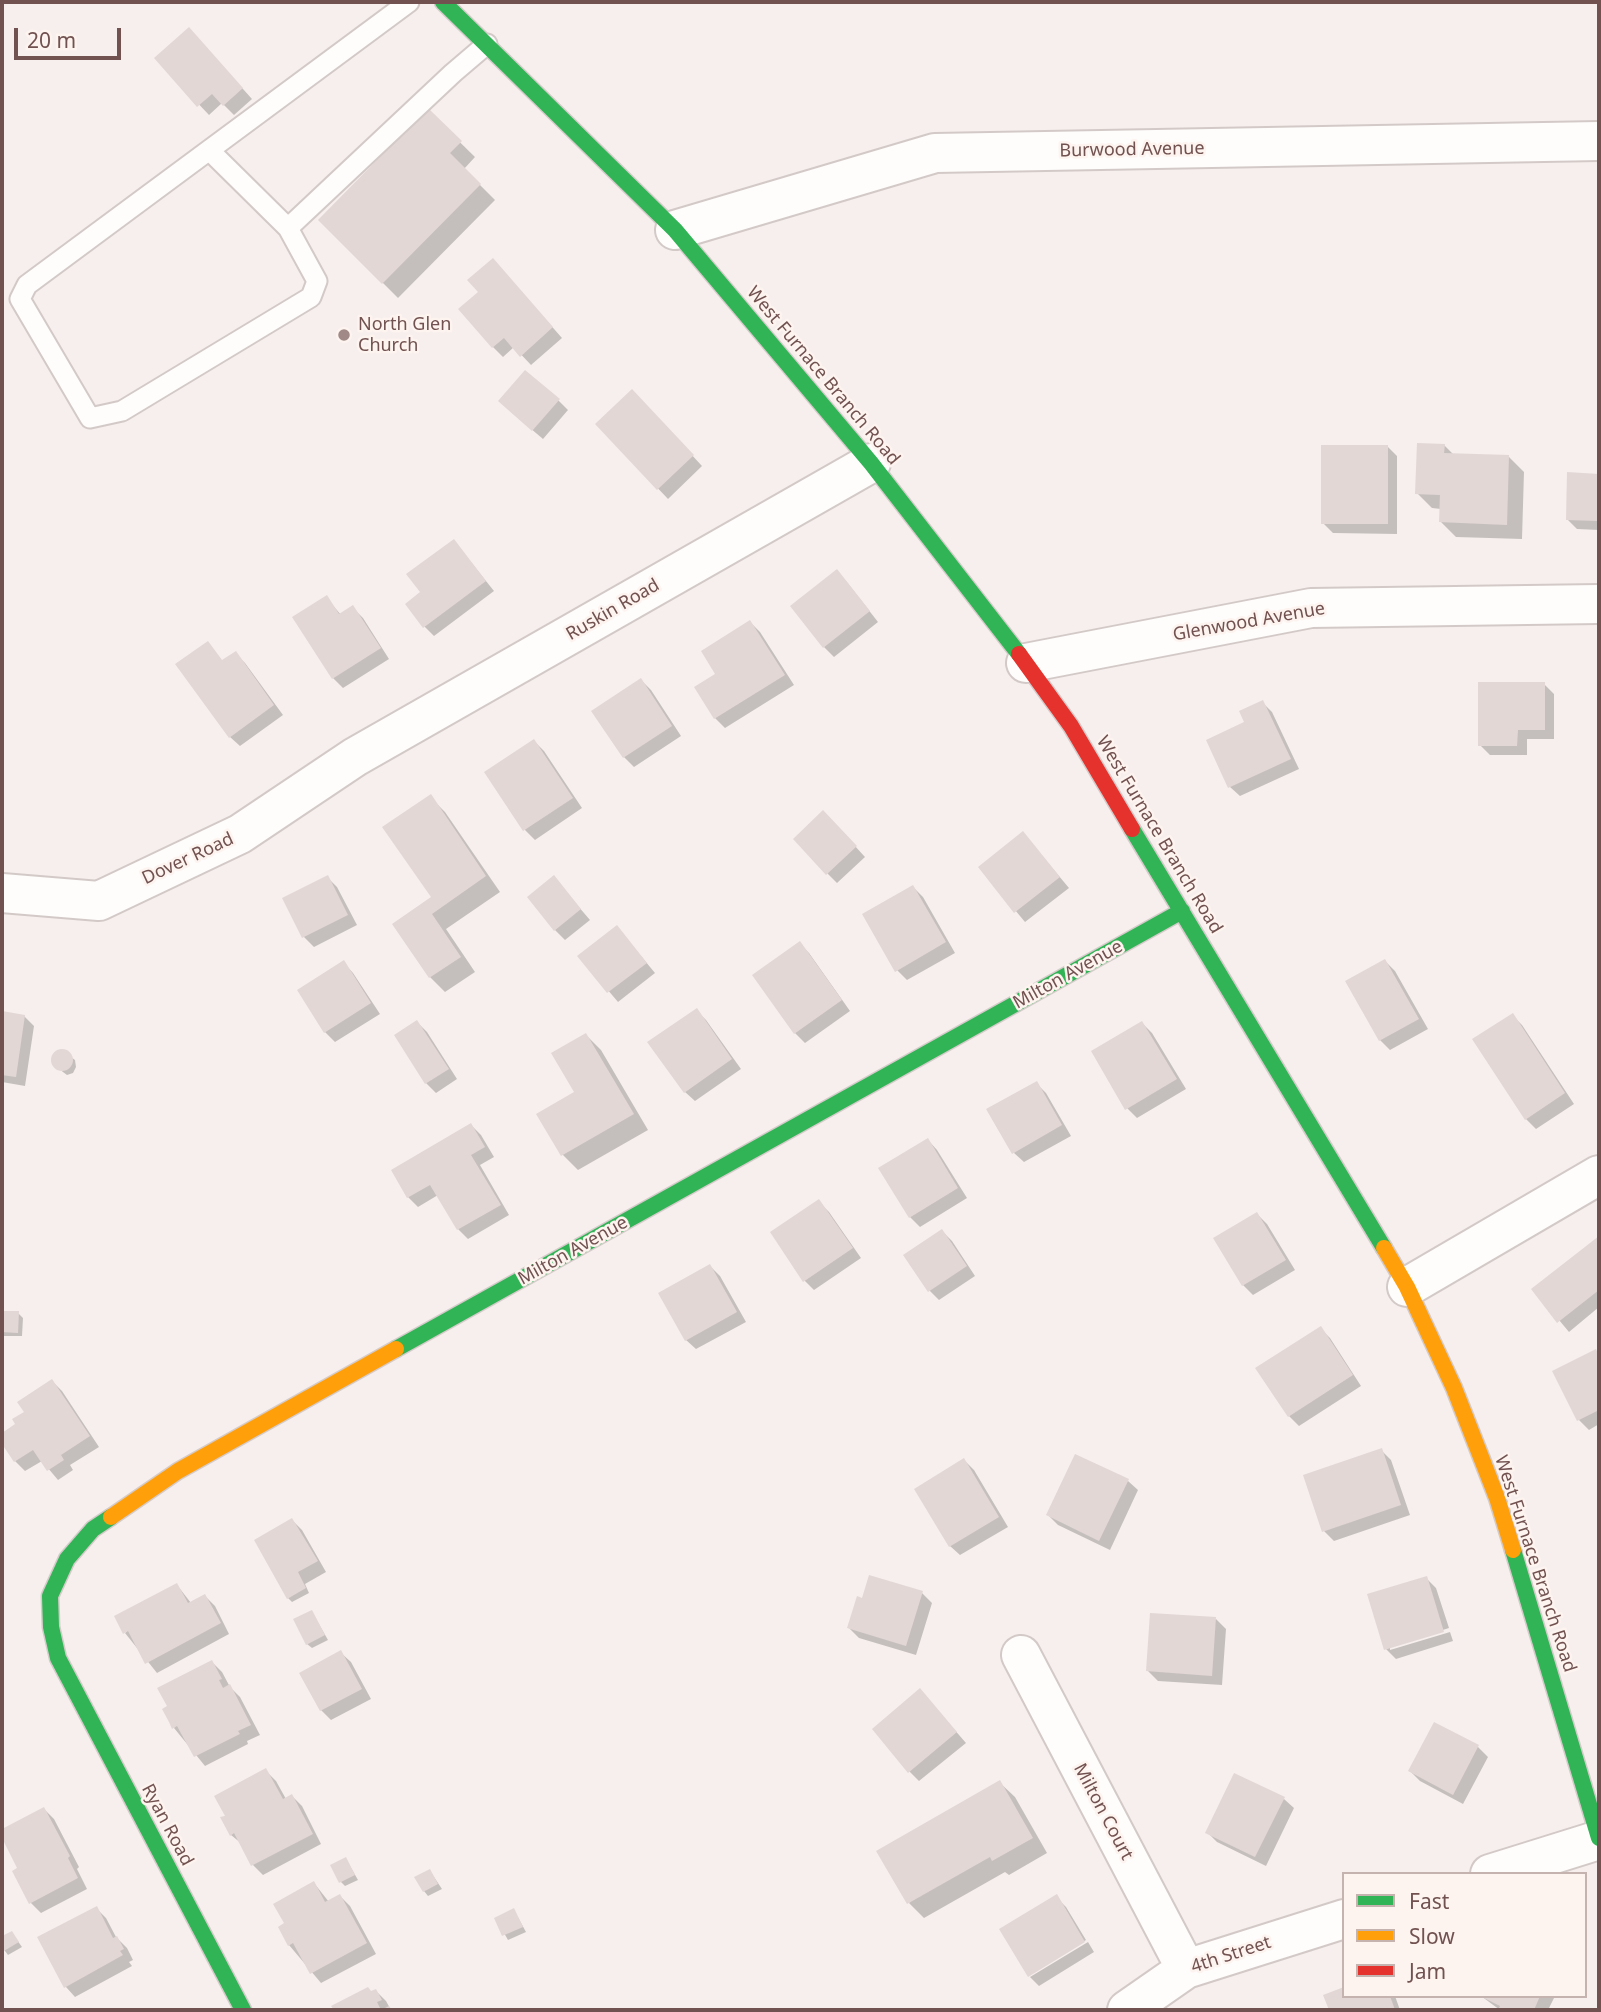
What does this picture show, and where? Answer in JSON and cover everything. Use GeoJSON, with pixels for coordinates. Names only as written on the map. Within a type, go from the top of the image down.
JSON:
{"type":"FeatureCollection","features":[{"type":"Feature","properties":{"kind":"street","name":"West Furnace Branch Road"},"geometry":{"type":"LineString","coordinates":[[443,2],[676,230],[871,463],[1027,663],[1071,726],[1407,1287],[1454,1388],[1497,1498],[1599,1839]]}},
{"type":"Feature","properties":{"kind":"street","name":"Burwood Avenue"},"geometry":{"type":"LineString","coordinates":[[676,230],[935,153],[1599,141]]}},
{"type":"Feature","properties":{"kind":"street","name":"Ruskin Road"},"geometry":{"type":"LineString","coordinates":[[355,757],[871,463]]}},
{"type":"Feature","properties":{"kind":"street","name":"Glenwood Avenue"},"geometry":{"type":"LineString","coordinates":[[1027,663],[1311,608],[1599,604]]}},
{"type":"Feature","properties":{"kind":"street","name":"Dover Road"},"geometry":{"type":"LineString","coordinates":[[2,893],[99,901],[240,834],[355,757]]}},
{"type":"Feature","properties":{"kind":"street","name":"Milton Avenue"},"geometry":{"type":"LineString","coordinates":[[58,1658],[51,1626],[50,1596],[67,1559],[93,1529],[178,1471],[1182,911]]}},
{"type":"Feature","properties":{"kind":"street"},"geometry":{"type":"LineString","coordinates":[[1407,1287],[1599,1175]]}},
{"type":"Feature","properties":{"kind":"street","name":"Milton Court"},"geometry":{"type":"LineString","coordinates":[[1021,1655],[1186,1969]]}},
{"type":"Feature","properties":{"kind":"street","name":"Ryan Road"},"geometry":{"type":"LineString","coordinates":[[58,1658],[243,2010]]}},
{"type":"Feature","properties":{"kind":"street"},"geometry":{"type":"LineString","coordinates":[[1496,1872],[1599,1839]]}},
{"type":"Feature","properties":{"kind":"street","name":"4th Street"},"geometry":{"type":"LineString","coordinates":[[1127,2010],[1186,1969],[1342,1920]]}},
{"type":"Feature","properties":{"kind":"lane"},"geometry":{"type":"LineString","coordinates":[[210,151],[288,228],[317,281],[311,296],[122,411],[90,418],[20,299],[27,285],[409,2]]}},
{"type":"Feature","properties":{"kind":"lane"},"geometry":{"type":"LineString","coordinates":[[288,228],[487,44]]}},
{"type":"Feature","properties":{"kind":"building"},"geometry":{"type":"Polygon","coordinates":[[[189,27],[243,88],[223,106],[212,94],[197,107],[154,58],[189,27]]]}},
{"type":"Feature","properties":{"kind":"building"},"geometry":{"type":"Polygon","coordinates":[[[428,108],[462,141],[450,153],[481,184],[382,284],[318,220],[428,108]]]}},
{"type":"Feature","properties":{"kind":"building"},"geometry":{"type":"Polygon","coordinates":[[[493,258],[553,327],[520,357],[504,338],[492,348],[458,309],[478,292],[467,280],[493,258]]]}},
{"type":"Feature","properties":{"kind":"building"},"geometry":{"type":"Polygon","coordinates":[[[525,370],[560,399],[532,431],[498,401],[525,370]]]}},
{"type":"Feature","properties":{"kind":"building"},"geometry":{"type":"Polygon","coordinates":[[[632,389],[694,455],[657,490],[595,424],[632,389]]]}},
{"type":"Feature","properties":{"kind":"building"},"geometry":{"type":"Polygon","coordinates":[[[1417,443],[1445,444],[1444,453],[1509,455],[1507,525],[1439,522],[1440,495],[1415,494],[1417,443]]]}},
{"type":"Feature","properties":{"kind":"building"},"geometry":{"type":"Polygon","coordinates":[[[1321,445],[1388,445],[1388,524],[1321,524],[1321,445]]]}},
{"type":"Feature","properties":{"kind":"building"},"geometry":{"type":"Polygon","coordinates":[[[1567,472],[1599,474],[1599,521],[1566,520],[1567,472]]]}},
{"type":"Feature","properties":{"kind":"building"},"geometry":{"type":"Polygon","coordinates":[[[454,539],[486,581],[423,628],[405,604],[420,592],[406,574],[454,539]]]}},
{"type":"Feature","properties":{"kind":"building"},"geometry":{"type":"Polygon","coordinates":[[[837,569],[870,611],[823,648],[790,606],[837,569]]]}},
{"type":"Feature","properties":{"kind":"building"},"geometry":{"type":"Polygon","coordinates":[[[327,595],[339,614],[353,605],[381,648],[332,679],[292,617],[327,595]]]}},
{"type":"Feature","properties":{"kind":"building"},"geometry":{"type":"Polygon","coordinates":[[[750,620],[785,675],[714,719],[694,687],[715,674],[701,651],[750,620]]]}},
{"type":"Feature","properties":{"kind":"building"},"geometry":{"type":"Polygon","coordinates":[[[208,641],[222,660],[236,651],[274,705],[229,738],[175,664],[208,641]]]}},
{"type":"Feature","properties":{"kind":"building"},"geometry":{"type":"Polygon","coordinates":[[[641,678],[672,726],[623,758],[591,711],[641,678]]]}},
{"type":"Feature","properties":{"kind":"building"},"geometry":{"type":"Polygon","coordinates":[[[1478,682],[1545,682],[1545,730],[1518,730],[1517,746],[1478,746],[1478,682]]]}},
{"type":"Feature","properties":{"kind":"building"},"geometry":{"type":"Polygon","coordinates":[[[1263,700],[1291,759],[1228,788],[1206,740],[1244,722],[1239,711],[1263,700]]]}},
{"type":"Feature","properties":{"kind":"building"},"geometry":{"type":"Polygon","coordinates":[[[534,739],[573,798],[523,831],[484,772],[534,739]]]}},
{"type":"Feature","properties":{"kind":"building"},"geometry":{"type":"Polygon","coordinates":[[[431,794],[486,876],[432,914],[461,957],[429,978],[392,924],[431,897],[382,827],[431,794]]]}},
{"type":"Feature","properties":{"kind":"building"},"geometry":{"type":"Polygon","coordinates":[[[823,810],[857,846],[826,875],[793,839],[823,810]]]}},
{"type":"Feature","properties":{"kind":"building"},"geometry":{"type":"Polygon","coordinates":[[[1023,831],[1060,877],[1014,913],[978,867],[1023,831]]]}},
{"type":"Feature","properties":{"kind":"building"},"geometry":{"type":"Polygon","coordinates":[[[328,875],[348,915],[302,938],[282,898],[328,875]]]}},
{"type":"Feature","properties":{"kind":"building"},"geometry":{"type":"Polygon","coordinates":[[[554,875],[581,909],[554,931],[527,897],[554,875]]]}},
{"type":"Feature","properties":{"kind":"building"},"geometry":{"type":"Polygon","coordinates":[[[913,885],[946,942],[895,972],[862,914],[913,885]]]}},
{"type":"Feature","properties":{"kind":"building"},"geometry":{"type":"Polygon","coordinates":[[[617,925],[647,963],[607,993],[577,956],[617,925]]]}},
{"type":"Feature","properties":{"kind":"building"},"geometry":{"type":"Polygon","coordinates":[[[800,941],[842,1000],[794,1034],[752,975],[800,941]]]}},
{"type":"Feature","properties":{"kind":"building"},"geometry":{"type":"Polygon","coordinates":[[[1385,959],[1419,1019],[1379,1041],[1345,981],[1385,959]]]}},
{"type":"Feature","properties":{"kind":"building"},"geometry":{"type":"Polygon","coordinates":[[[344,960],[371,1003],[324,1033],[297,990],[344,960]]]}},
{"type":"Feature","properties":{"kind":"building"},"geometry":{"type":"Polygon","coordinates":[[[697,1008],[732,1059],[684,1093],[647,1042],[697,1008]]]}},
{"type":"Feature","properties":{"kind":"building"},"geometry":{"type":"Polygon","coordinates":[[[2,1011],[25,1015],[16,1077],[2,1075],[2,1011]]]}},
{"type":"Feature","properties":{"kind":"building"},"geometry":{"type":"Polygon","coordinates":[[[1513,1013],[1565,1093],[1525,1120],[1472,1039],[1513,1013]]]}},
{"type":"Feature","properties":{"kind":"building"},"geometry":{"type":"Polygon","coordinates":[[[417,1020],[449,1069],[425,1084],[394,1035],[417,1020]]]}},
{"type":"Feature","properties":{"kind":"building"},"geometry":{"type":"Polygon","coordinates":[[[1142,1021],[1177,1079],[1125,1110],[1091,1051],[1142,1021]]]}},
{"type":"Feature","properties":{"kind":"building"},"geometry":{"type":"Polygon","coordinates":[[[586,1033],[634,1114],[561,1156],[536,1114],[574,1092],[551,1053],[586,1033]]]}},
{"type":"Feature","properties":{"kind":"building"},"geometry":{"type":"Polygon","coordinates":[[[62,1049],[72,1056],[73,1060],[66,1070],[62,1071],[52,1064],[51,1060],[58,1050],[62,1049]]]}},
{"type":"Feature","properties":{"kind":"building"},"geometry":{"type":"Polygon","coordinates":[[[1037,1081],[1062,1125],[1012,1154],[986,1109],[1037,1081]]]}},
{"type":"Feature","properties":{"kind":"building"},"geometry":{"type":"Polygon","coordinates":[[[471,1123],[485,1147],[471,1155],[501,1205],[457,1230],[430,1185],[407,1198],[391,1170],[471,1123]]]}},
{"type":"Feature","properties":{"kind":"building"},"geometry":{"type":"Polygon","coordinates":[[[928,1138],[958,1188],[909,1218],[878,1168],[928,1138]]]}},
{"type":"Feature","properties":{"kind":"building"},"geometry":{"type":"Polygon","coordinates":[[[819,1199],[853,1248],[803,1282],[770,1232],[819,1199]]]}},
{"type":"Feature","properties":{"kind":"building"},"geometry":{"type":"Polygon","coordinates":[[[1257,1212],[1286,1260],[1242,1286],[1213,1238],[1257,1212]]]}},
{"type":"Feature","properties":{"kind":"building"},"geometry":{"type":"Polygon","coordinates":[[[942,1229],[967,1266],[928,1292],[903,1255],[942,1229]]]}},
{"type":"Feature","properties":{"kind":"building"},"geometry":{"type":"Polygon","coordinates":[[[1599,1236],[1599,1290],[1557,1323],[1531,1289],[1599,1236]]]}},
{"type":"Feature","properties":{"kind":"building"},"geometry":{"type":"Polygon","coordinates":[[[710,1264],[737,1312],[685,1341],[658,1293],[710,1264]]]}},
{"type":"Feature","properties":{"kind":"building"},"geometry":{"type":"Polygon","coordinates":[[[2,1311],[19,1311],[18,1333],[2,1332],[2,1311]]]}},
{"type":"Feature","properties":{"kind":"building"},"geometry":{"type":"Polygon","coordinates":[[[1321,1326],[1353,1375],[1288,1417],[1255,1368],[1321,1326]]]}},
{"type":"Feature","properties":{"kind":"building"},"geometry":{"type":"Polygon","coordinates":[[[1596,1349],[1599,1356],[1599,1410],[1577,1421],[1552,1371],[1596,1349]]]}},
{"type":"Feature","properties":{"kind":"building"},"geometry":{"type":"Polygon","coordinates":[[[52,1379],[90,1436],[61,1455],[64,1460],[47,1471],[33,1450],[14,1462],[2,1444],[2,1433],[15,1424],[12,1419],[24,1412],[17,1402],[52,1379]]]}},
{"type":"Feature","properties":{"kind":"building"},"geometry":{"type":"Polygon","coordinates":[[[1382,1448],[1401,1505],[1322,1532],[1303,1475],[1382,1448]]]}},
{"type":"Feature","properties":{"kind":"building"},"geometry":{"type":"Polygon","coordinates":[[[1075,1454],[1129,1479],[1099,1541],[1046,1515],[1075,1454]]]}},
{"type":"Feature","properties":{"kind":"building"},"geometry":{"type":"Polygon","coordinates":[[[964,1458],[999,1517],[949,1547],[914,1489],[964,1458]]]}},
{"type":"Feature","properties":{"kind":"building"},"geometry":{"type":"Polygon","coordinates":[[[292,1518],[318,1561],[298,1572],[306,1588],[287,1599],[254,1540],[292,1518]]]}},
{"type":"Feature","properties":{"kind":"building"},"geometry":{"type":"Polygon","coordinates":[[[869,1575],[923,1591],[906,1646],[847,1628],[857,1596],[862,1598],[869,1575]]]}},
{"type":"Feature","properties":{"kind":"building"},"geometry":{"type":"Polygon","coordinates":[[[1427,1576],[1444,1632],[1384,1650],[1367,1594],[1427,1576]]]}},
{"type":"Feature","properties":{"kind":"building"},"geometry":{"type":"Polygon","coordinates":[[[177,1583],[188,1603],[205,1594],[221,1623],[145,1664],[128,1631],[123,1634],[114,1616],[177,1583]]]}},
{"type":"Feature","properties":{"kind":"building"},"geometry":{"type":"Polygon","coordinates":[[[312,1610],[325,1635],[306,1645],[293,1619],[312,1610]]]}},
{"type":"Feature","properties":{"kind":"building"},"geometry":{"type":"Polygon","coordinates":[[[1150,1613],[1216,1617],[1212,1676],[1146,1671],[1150,1613]]]}},
{"type":"Feature","properties":{"kind":"building"},"geometry":{"type":"Polygon","coordinates":[[[341,1650],[362,1689],[320,1711],[299,1673],[341,1650]]]}},
{"type":"Feature","properties":{"kind":"building"},"geometry":{"type":"Polygon","coordinates":[[[212,1660],[222,1679],[219,1680],[223,1688],[230,1684],[251,1725],[238,1731],[240,1734],[194,1757],[177,1726],[172,1729],[162,1709],[167,1706],[157,1688],[212,1660]]]}},
{"type":"Feature","properties":{"kind":"building"},"geometry":{"type":"Polygon","coordinates":[[[920,1688],[957,1732],[908,1773],[872,1729],[920,1688]]]}},
{"type":"Feature","properties":{"kind":"building"},"geometry":{"type":"Polygon","coordinates":[[[1434,1722],[1479,1745],[1453,1795],[1408,1771],[1434,1722]]]}},
{"type":"Feature","properties":{"kind":"building"},"geometry":{"type":"Polygon","coordinates":[[[266,1768],[283,1799],[292,1794],[313,1834],[251,1866],[234,1833],[230,1836],[220,1817],[225,1816],[214,1796],[266,1768]]]}},
{"type":"Feature","properties":{"kind":"building"},"geometry":{"type":"Polygon","coordinates":[[[1234,1773],[1285,1797],[1255,1857],[1205,1833],[1234,1773]]]}},
{"type":"Feature","properties":{"kind":"building"},"geometry":{"type":"Polygon","coordinates":[[[1000,1780],[1033,1838],[992,1861],[990,1857],[907,1904],[876,1851],[1000,1780]]]}},
{"type":"Feature","properties":{"kind":"building"},"geometry":{"type":"Polygon","coordinates":[[[44,1807],[70,1856],[68,1858],[78,1878],[29,1904],[12,1871],[17,1868],[2,1838],[2,1829],[44,1807]]]}},
{"type":"Feature","properties":{"kind":"building"},"geometry":{"type":"Polygon","coordinates":[[[346,1857],[355,1875],[339,1883],[330,1865],[346,1857]]]}},
{"type":"Feature","properties":{"kind":"building"},"geometry":{"type":"Polygon","coordinates":[[[430,1869],[438,1884],[423,1892],[414,1877],[430,1869]]]}},
{"type":"Feature","properties":{"kind":"building"},"geometry":{"type":"Polygon","coordinates":[[[314,1881],[325,1902],[340,1894],[367,1943],[310,1974],[293,1943],[288,1946],[278,1927],[284,1923],[273,1904],[314,1881]]]}},
{"type":"Feature","properties":{"kind":"building"},"geometry":{"type":"Polygon","coordinates":[[[1057,1894],[1085,1942],[1028,1977],[999,1929],[1057,1894]]]}},
{"type":"Feature","properties":{"kind":"building"},"geometry":{"type":"Polygon","coordinates":[[[97,1906],[113,1938],[117,1936],[124,1949],[120,1951],[123,1955],[64,1988],[37,1937],[97,1906]]]}},
{"type":"Feature","properties":{"kind":"building"},"geometry":{"type":"Polygon","coordinates":[[[514,1908],[523,1927],[502,1936],[494,1918],[514,1908]]]}},
{"type":"Feature","properties":{"kind":"building"},"geometry":{"type":"Polygon","coordinates":[[[12,1931],[19,1942],[2,1952],[2,1936],[12,1931]]]}},
{"type":"Feature","properties":{"kind":"building"},"geometry":{"type":"Polygon","coordinates":[[[368,1987],[371,1991],[376,1989],[382,2000],[377,2002],[381,2010],[334,2010],[331,2006],[368,1987]]]}},
{"type":"Feature","properties":{"kind":"building"},"geometry":{"type":"Polygon","coordinates":[[[1342,1988],[1342,1998],[1391,1998],[1395,2010],[1329,2010],[1323,1995],[1342,1988]]]}},
{"type":"Feature","properties":{"kind":"building"},"geometry":{"type":"Polygon","coordinates":[[[1484,1998],[1539,1998],[1534,2010],[1498,2010],[1500,2006],[1484,1998]]]}},
{"type":"Feature","properties":{"kind":"traffic: fast"},"geometry":{"type":"LineString","coordinates":[[443,2],[675,230],[871,463],[1019,654]]}},
{"type":"Feature","properties":{"kind":"traffic: fast"},"geometry":{"type":"LineString","coordinates":[[1132,829],[1384,1248]]}},
{"type":"Feature","properties":{"kind":"traffic: fast"},"geometry":{"type":"LineString","coordinates":[[396,1349],[1182,911]]}},
{"type":"Feature","properties":{"kind":"traffic: fast"},"geometry":{"type":"LineString","coordinates":[[111,1517],[93,1529],[67,1559],[50,1596],[51,1627],[58,1658],[243,2010]]}},
{"type":"Feature","properties":{"kind":"traffic: fast"},"geometry":{"type":"LineString","coordinates":[[1513,1550],[1599,1838]]}},
{"type":"Feature","properties":{"kind":"traffic: slow"},"geometry":{"type":"LineString","coordinates":[[1384,1248],[1407,1287],[1454,1388],[1497,1498],[1513,1550]]}},
{"type":"Feature","properties":{"kind":"traffic: slow"},"geometry":{"type":"LineString","coordinates":[[111,1517],[178,1471],[396,1349]]}},
{"type":"Feature","properties":{"kind":"traffic: jam"},"geometry":{"type":"LineString","coordinates":[[1019,654],[1071,726],[1132,829]]}},
{"type":"Feature","properties":{"kind":"place","name":"North Glen Church"},"geometry":{"type":"Point","coordinates":[344,335]}}]}
